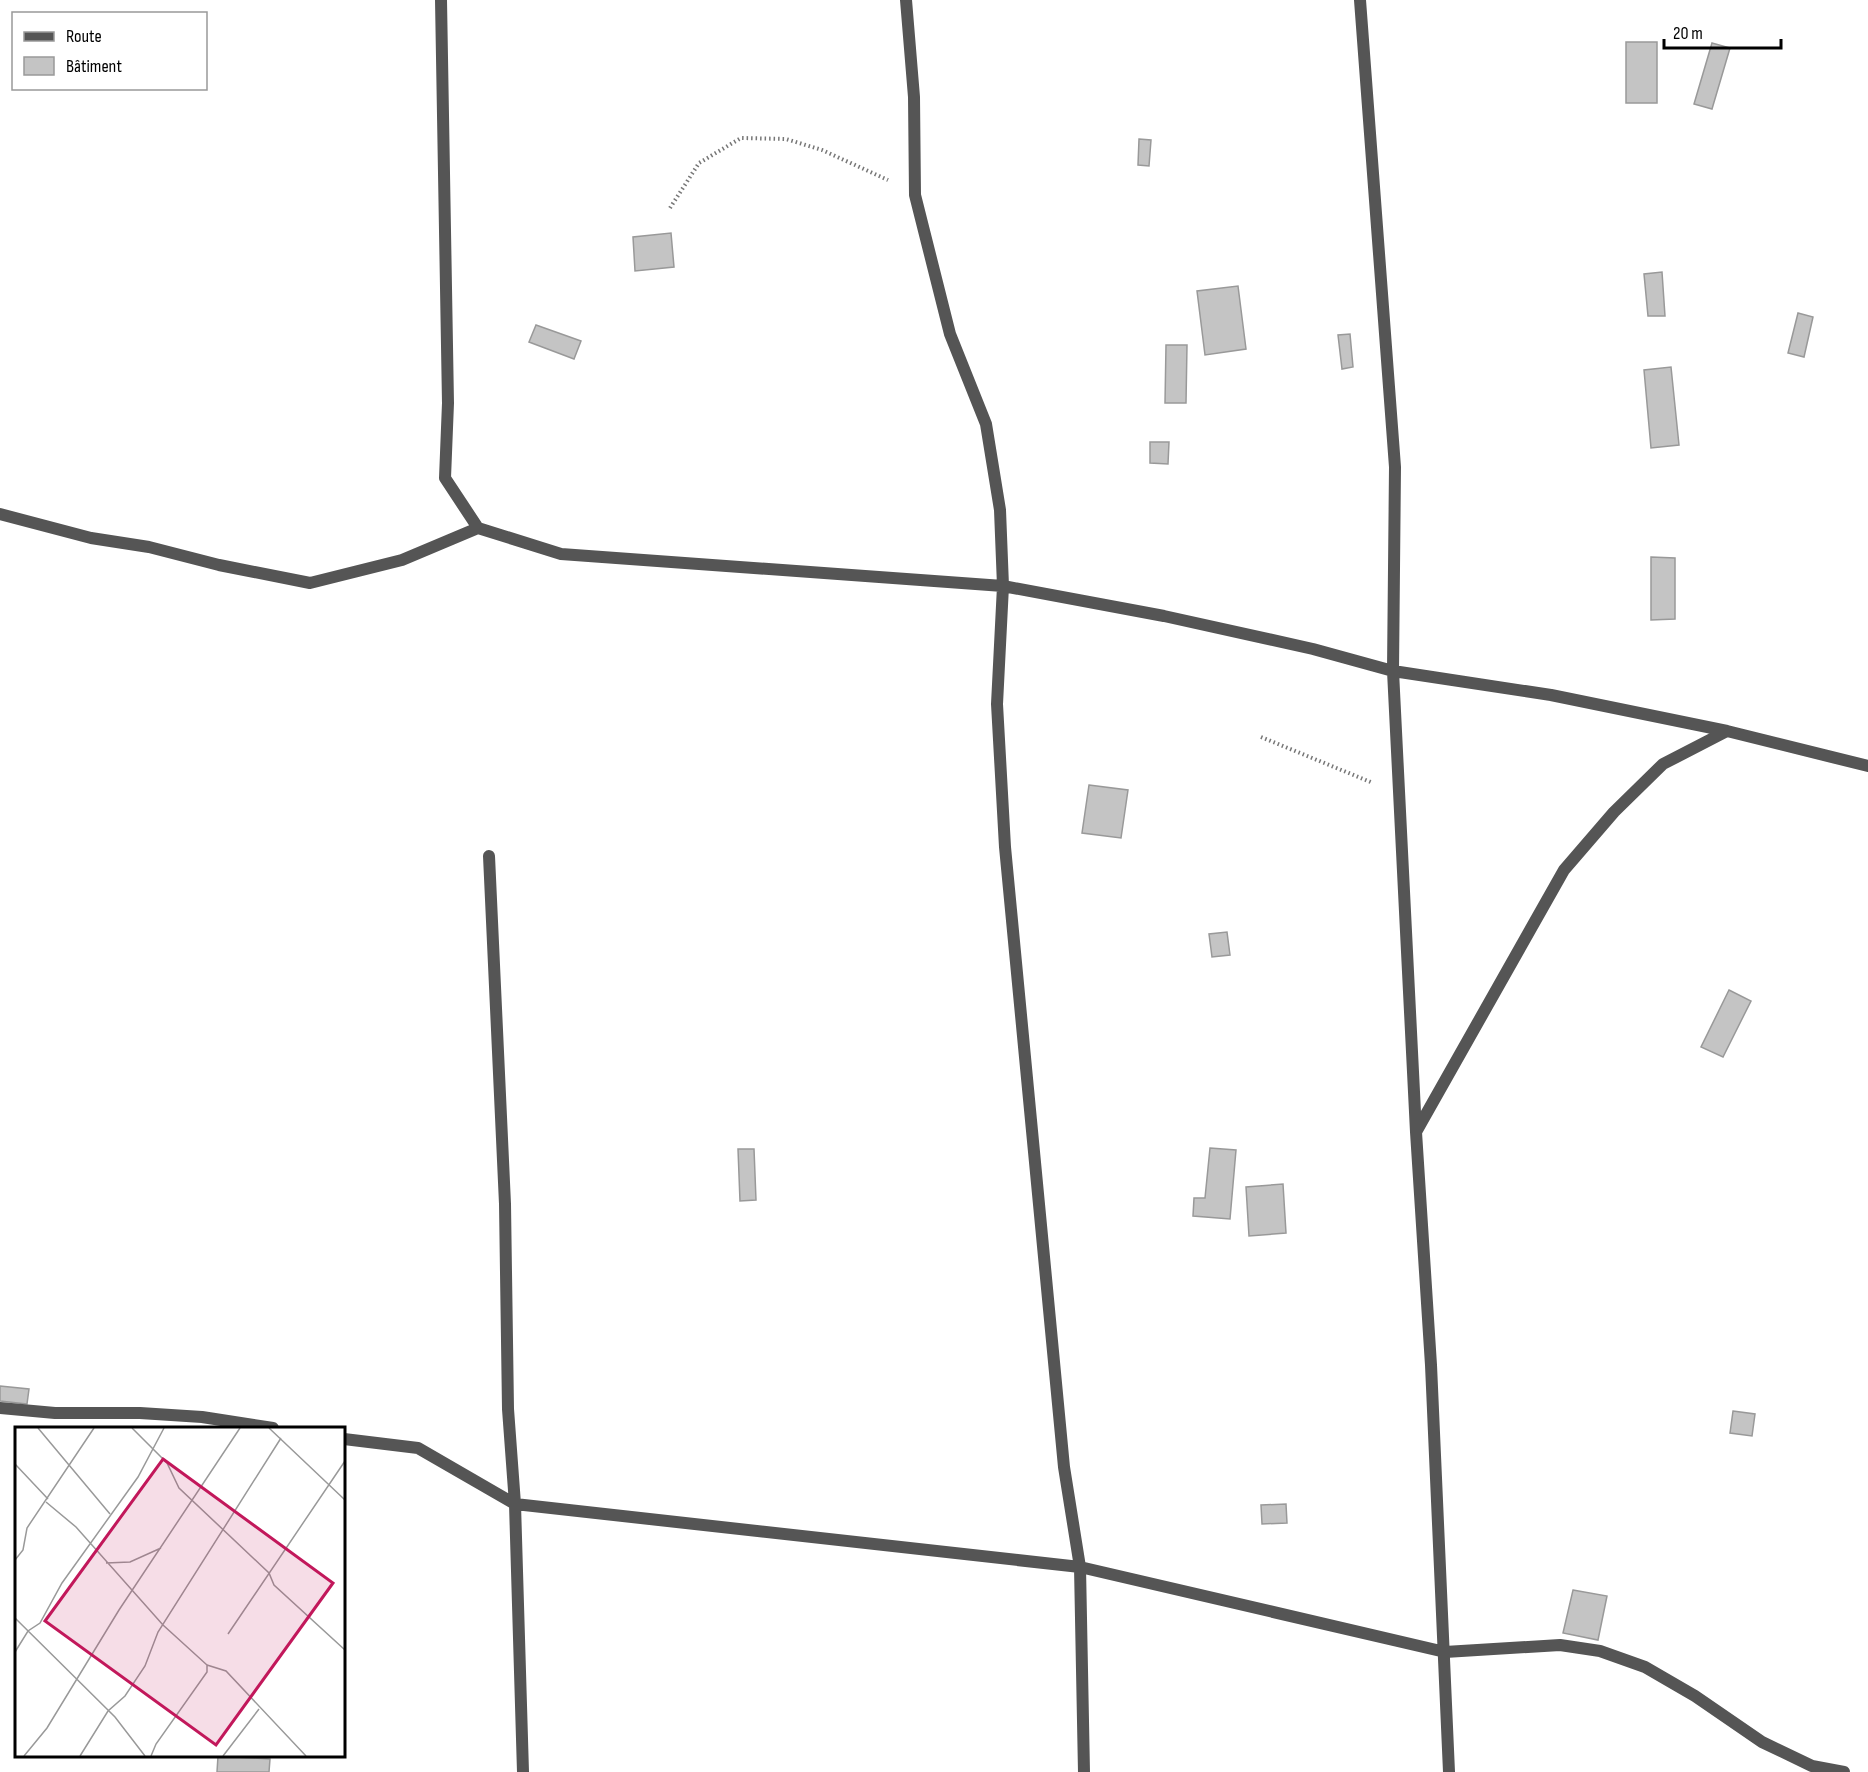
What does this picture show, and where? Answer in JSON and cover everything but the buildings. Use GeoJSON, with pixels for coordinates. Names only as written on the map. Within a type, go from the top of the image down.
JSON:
{"type":"FeatureCollection","features":[{"type":"Feature","properties":{"kind":"street"},"geometry":{"type":"LineString","coordinates":[[441,0],[448,403],[445,478],[478,528],[561,554],[1003,586],[1164,616],[1312,649],[1393,671],[1551,695],[1727,731],[1868,766]]}},
{"type":"Feature","properties":{"kind":"street"},"geometry":{"type":"LineString","coordinates":[[906,0],[914,97],[915,195],[950,334],[986,424],[1000,510],[1003,586],[997,704],[1005,847],[1064,1467],[1080,1567],[1084,1772]]}},
{"type":"Feature","properties":{"kind":"street"},"geometry":{"type":"LineString","coordinates":[[1360,0],[1395,466],[1393,671],[1416,1132],[1431,1365],[1449,1772]]}},
{"type":"Feature","properties":{"kind":"street"},"geometry":{"type":"LineString","coordinates":[[0,514],[91,538],[149,547],[219,565],[310,583],[402,560],[478,528]]}},
{"type":"Feature","properties":{"kind":"street"},"geometry":{"type":"LineString","coordinates":[[1416,1132],[1564,870],[1614,812],[1663,765],[1727,731]]}},
{"type":"Feature","properties":{"kind":"street"},"geometry":{"type":"LineString","coordinates":[[489,856],[505,1204],[508,1409],[514,1504],[523,1772]]}},
{"type":"Feature","properties":{"kind":"street"},"geometry":{"type":"LineString","coordinates":[[0,1408],[55,1413],[140,1413],[202,1417],[267,1427]]}},
{"type":"Feature","properties":{"kind":"street"},"geometry":{"type":"LineString","coordinates":[[345,1439],[418,1448],[514,1504],[1080,1567],[1445,1652],[1560,1645],[1600,1651],[1645,1667],[1695,1696],[1762,1742],[1812,1766],[1844,1772]]}},
{"type":"Feature","properties":{"kind":"path"},"geometry":{"type":"LineString","coordinates":[[670,208],[699,163],[741,138],[786,140],[822,150],[870,170],[915,195]]}},
{"type":"Feature","properties":{"kind":"path"},"geometry":{"type":"LineString","coordinates":[[1261,737],[1399,794]]}}]}
